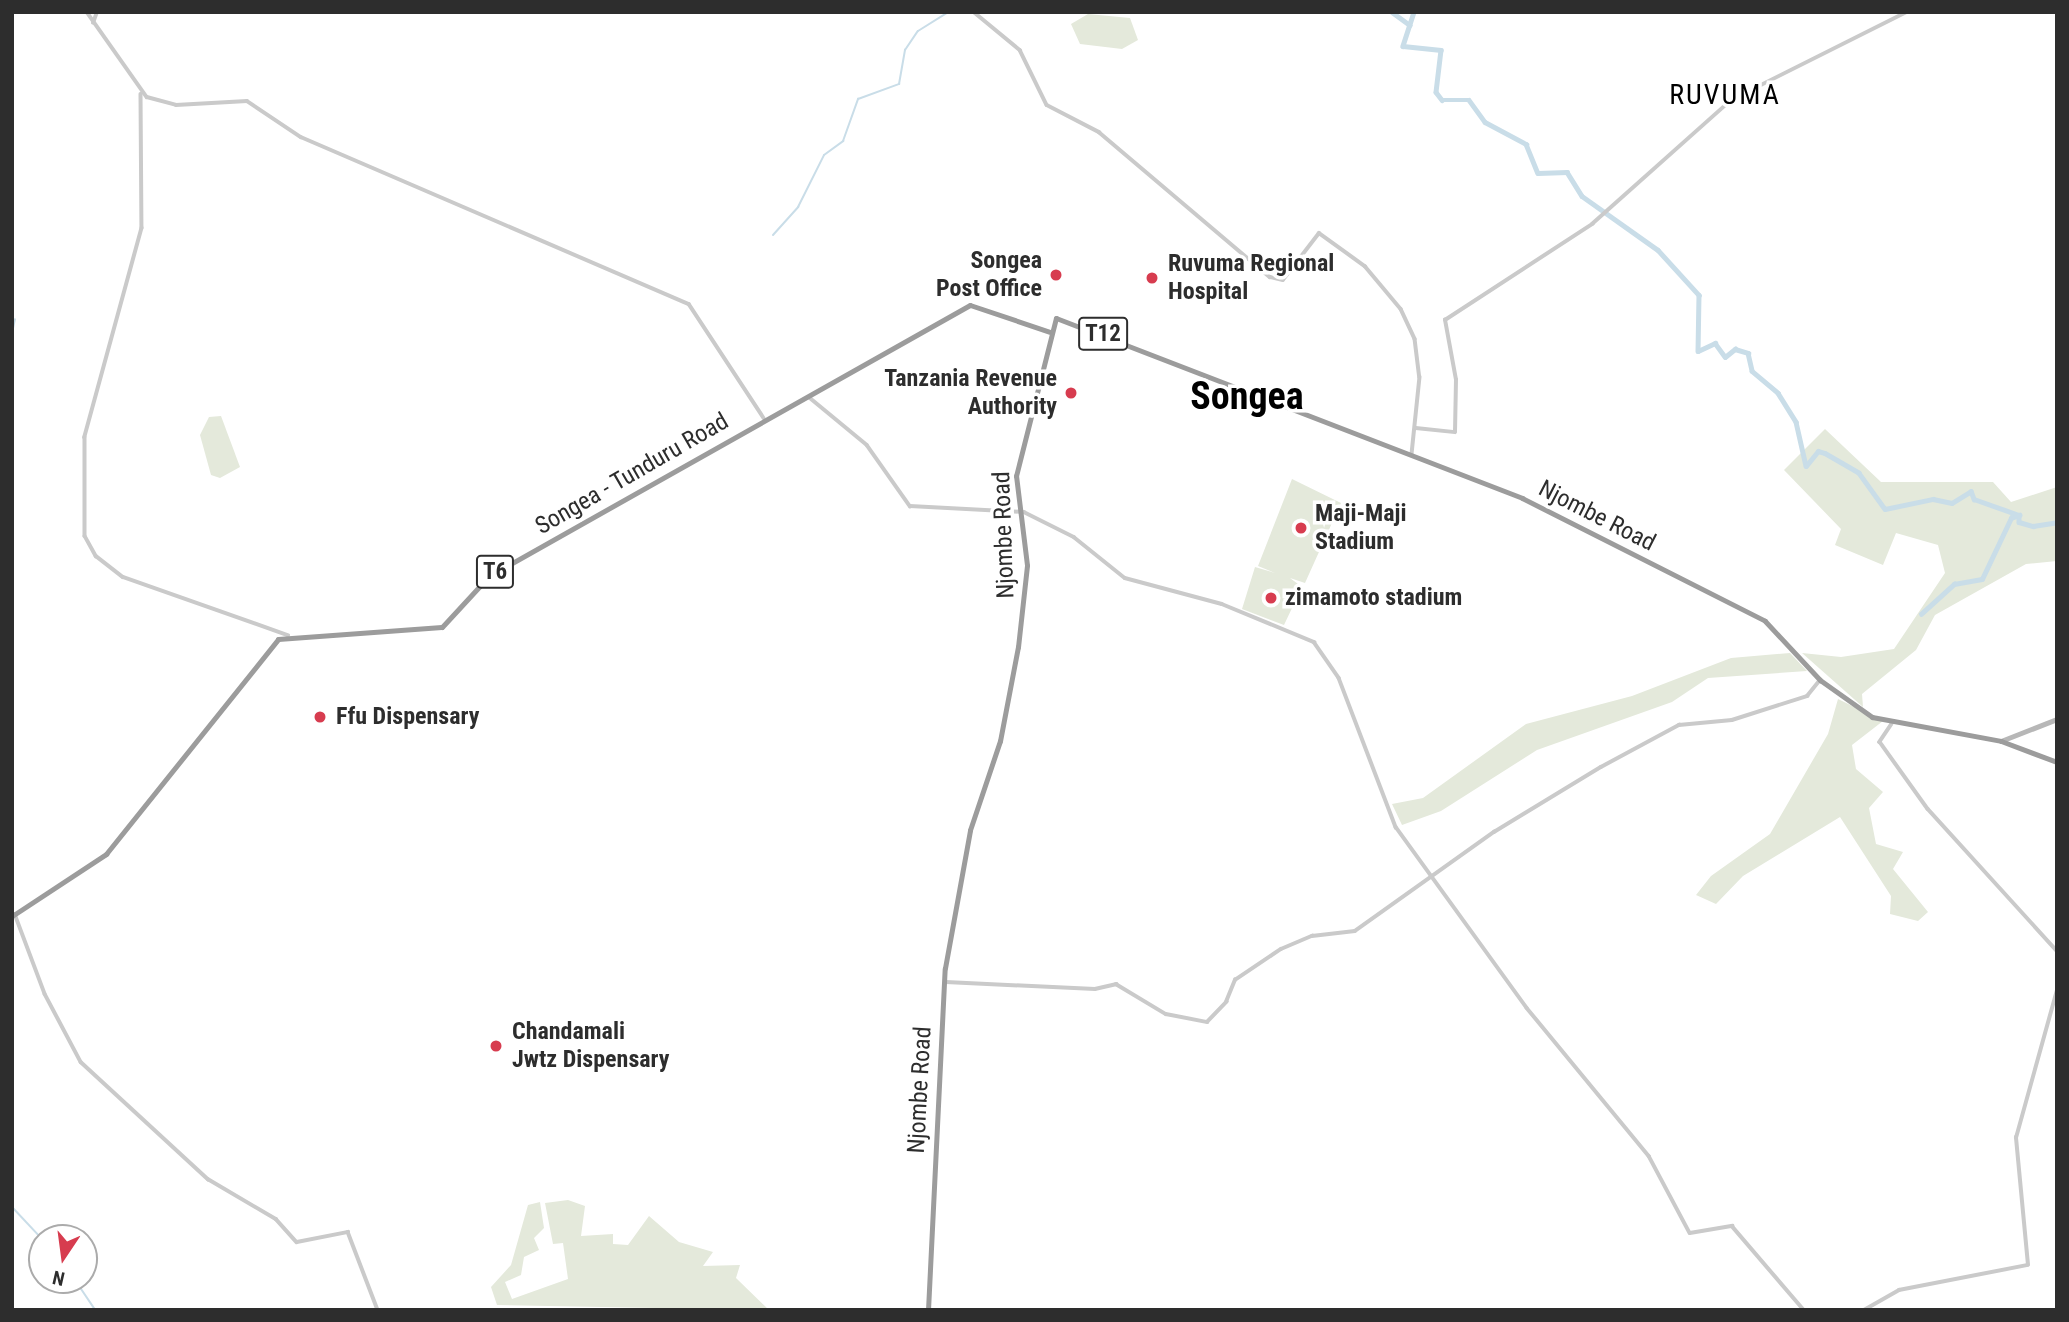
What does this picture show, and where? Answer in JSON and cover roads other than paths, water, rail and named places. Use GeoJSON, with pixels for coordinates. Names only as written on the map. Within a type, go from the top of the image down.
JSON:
{"type":"FeatureCollection","features":[{"type":"Feature","properties":{"kind":"highway","name":"Songea - Tunduru Road"},"geometry":{"type":"LineString","coordinates":[[288,635],[442,626],[489,576],[764,418],[975,304],[1050,332]]}},
{"type":"Feature","properties":{"kind":"highway","name":"Njombe Road"},"geometry":{"type":"LineString","coordinates":[[928,1310],[946,982],[970,830],[1000,741],[1021,633],[1027,565],[1018,510],[1021,446],[1056,317],[1504,490],[1739,606],[1773,626],[1820,680],[1892,724],[2001,741],[2057,762]]}},
{"type":"Feature","properties":{"kind":"highway"},"geometry":{"type":"LineString","coordinates":[[14,915],[106,854],[263,652],[288,635]]}},
{"type":"Feature","properties":{"kind":"main road"},"geometry":{"type":"LineString","coordinates":[[2001,741],[2057,719]]}},
{"type":"Feature","properties":{"kind":"street"},"geometry":{"type":"LineString","coordinates":[[87,12],[141,93],[141,240],[85,437],[85,536],[99,559],[123,577],[288,635]]}},
{"type":"Feature","properties":{"kind":"street"},"geometry":{"type":"LineString","coordinates":[[93,23],[97,12]]}},
{"type":"Feature","properties":{"kind":"street"},"geometry":{"type":"LineString","coordinates":[[974,12],[1020,50],[1047,105],[1105,136],[1270,277],[1283,279],[1319,233],[1365,266],[1413,331],[1420,377],[1412,455]]}},
{"type":"Feature","properties":{"kind":"street"},"geometry":{"type":"LineString","coordinates":[[1416,428],[1455,432],[1456,380],[1445,320],[1592,224],[1731,100],[1907,12]]}},
{"type":"Feature","properties":{"kind":"street"},"geometry":{"type":"LineString","coordinates":[[141,93],[176,105],[247,102],[301,137],[689,304],[764,418]]}},
{"type":"Feature","properties":{"kind":"street"},"geometry":{"type":"LineString","coordinates":[[806,395],[867,445],[910,506],[1018,510],[1055,525],[1125,578],[1222,604],[1314,642],[1339,678],[1385,805],[1432,876],[1527,1008],[1647,1153],[1691,1234],[1732,1226],[1804,1310]]}},
{"type":"Feature","properties":{"kind":"street"},"geometry":{"type":"LineString","coordinates":[[946,982],[1095,989],[1114,983],[1166,1014],[1206,1022],[1226,1002],[1235,980],[1281,949],[1305,938],[1355,931],[1494,832],[1679,725],[1738,719],[1807,696],[1820,680]]}},
{"type":"Feature","properties":{"kind":"street"},"geometry":{"type":"LineString","coordinates":[[1892,724],[1880,742],[1928,809],[2057,951]]}},
{"type":"Feature","properties":{"kind":"street"},"geometry":{"type":"LineString","coordinates":[[14,915],[81,1062],[208,1179],[276,1220],[297,1242],[349,1233],[378,1310]]}},
{"type":"Feature","properties":{"kind":"street"},"geometry":{"type":"LineString","coordinates":[[1864,1310],[1899,1290],[2028,1265],[2017,1138],[2057,990]]}},
{"type":"Feature","properties":{"kind":"waterway"},"geometry":{"type":"LineString","coordinates":[[773,235],[798,207],[824,155],[843,141],[858,99],[899,84],[905,50],[918,31],[949,12]]}},
{"type":"Feature","properties":{"kind":"waterway"},"geometry":{"type":"LineString","coordinates":[[1355,12],[1385,12]]}},
{"type":"Feature","properties":{"kind":"waterway"},"geometry":{"type":"LineString","coordinates":[[1392,12],[1410,25]]}},
{"type":"Feature","properties":{"kind":"waterway"},"geometry":{"type":"LineString","coordinates":[[1414,12],[1403,46],[1441,50],[1436,92],[1442,100],[1469,100],[1485,122],[1526,144],[1538,173],[1567,172],[1582,196],[1658,250],[1699,295],[1698,351],[1715,343],[1725,357],[1735,349],[1748,353],[1752,371],[1778,393],[1796,422],[1806,466],[1818,451],[1825,453],[1859,473],[1885,509],[1933,499],[1952,503],[1971,491],[1974,499],[2019,515]]}},
{"type":"Feature","properties":{"kind":"waterway"},"geometry":{"type":"LineString","coordinates":[[12,333],[15,319]]}},
{"type":"Feature","properties":{"kind":"waterway"},"geometry":{"type":"LineString","coordinates":[[1921,614],[1954,584],[1982,579],[2011,518],[2019,515],[2019,522],[2033,526],[2057,522]]}},
{"type":"Feature","properties":{"kind":"waterway"},"geometry":{"type":"LineString","coordinates":[[12,1207],[28,1224]]}},
{"type":"Feature","properties":{"kind":"waterway"},"geometry":{"type":"LineString","coordinates":[[84,1294],[95,1310]]}},
{"type":"Feature","properties":{"kind":"place","name":"Songea Post Office"},"geometry":{"type":"Point","coordinates":[1056,275]}},
{"type":"Feature","properties":{"kind":"place","name":"Ruvuma Regional Hospital"},"geometry":{"type":"Point","coordinates":[1152,278]}},
{"type":"Feature","properties":{"kind":"place","name":"Tanzania Revenue Authority"},"geometry":{"type":"Point","coordinates":[1071,393]}},
{"type":"Feature","properties":{"kind":"place","name":"Maji-Maji Stadium"},"geometry":{"type":"Point","coordinates":[1301,528]}},
{"type":"Feature","properties":{"kind":"place","name":"zimamoto stadium"},"geometry":{"type":"Point","coordinates":[1271,598]}},
{"type":"Feature","properties":{"kind":"place","name":"Ffu Dispensary"},"geometry":{"type":"Point","coordinates":[320,717]}},
{"type":"Feature","properties":{"kind":"place","name":"Chandamali Jwtz Dispensary"},"geometry":{"type":"Point","coordinates":[496,1046]}},
{"type":"Feature","properties":{"kind":"district","name":"RUVUMA"},"geometry":{"type":"Point","coordinates":[1725,95]}},
{"type":"Feature","properties":{"kind":"district","name":"Songea"},"geometry":{"type":"Point","coordinates":[1247,397]}}]}
